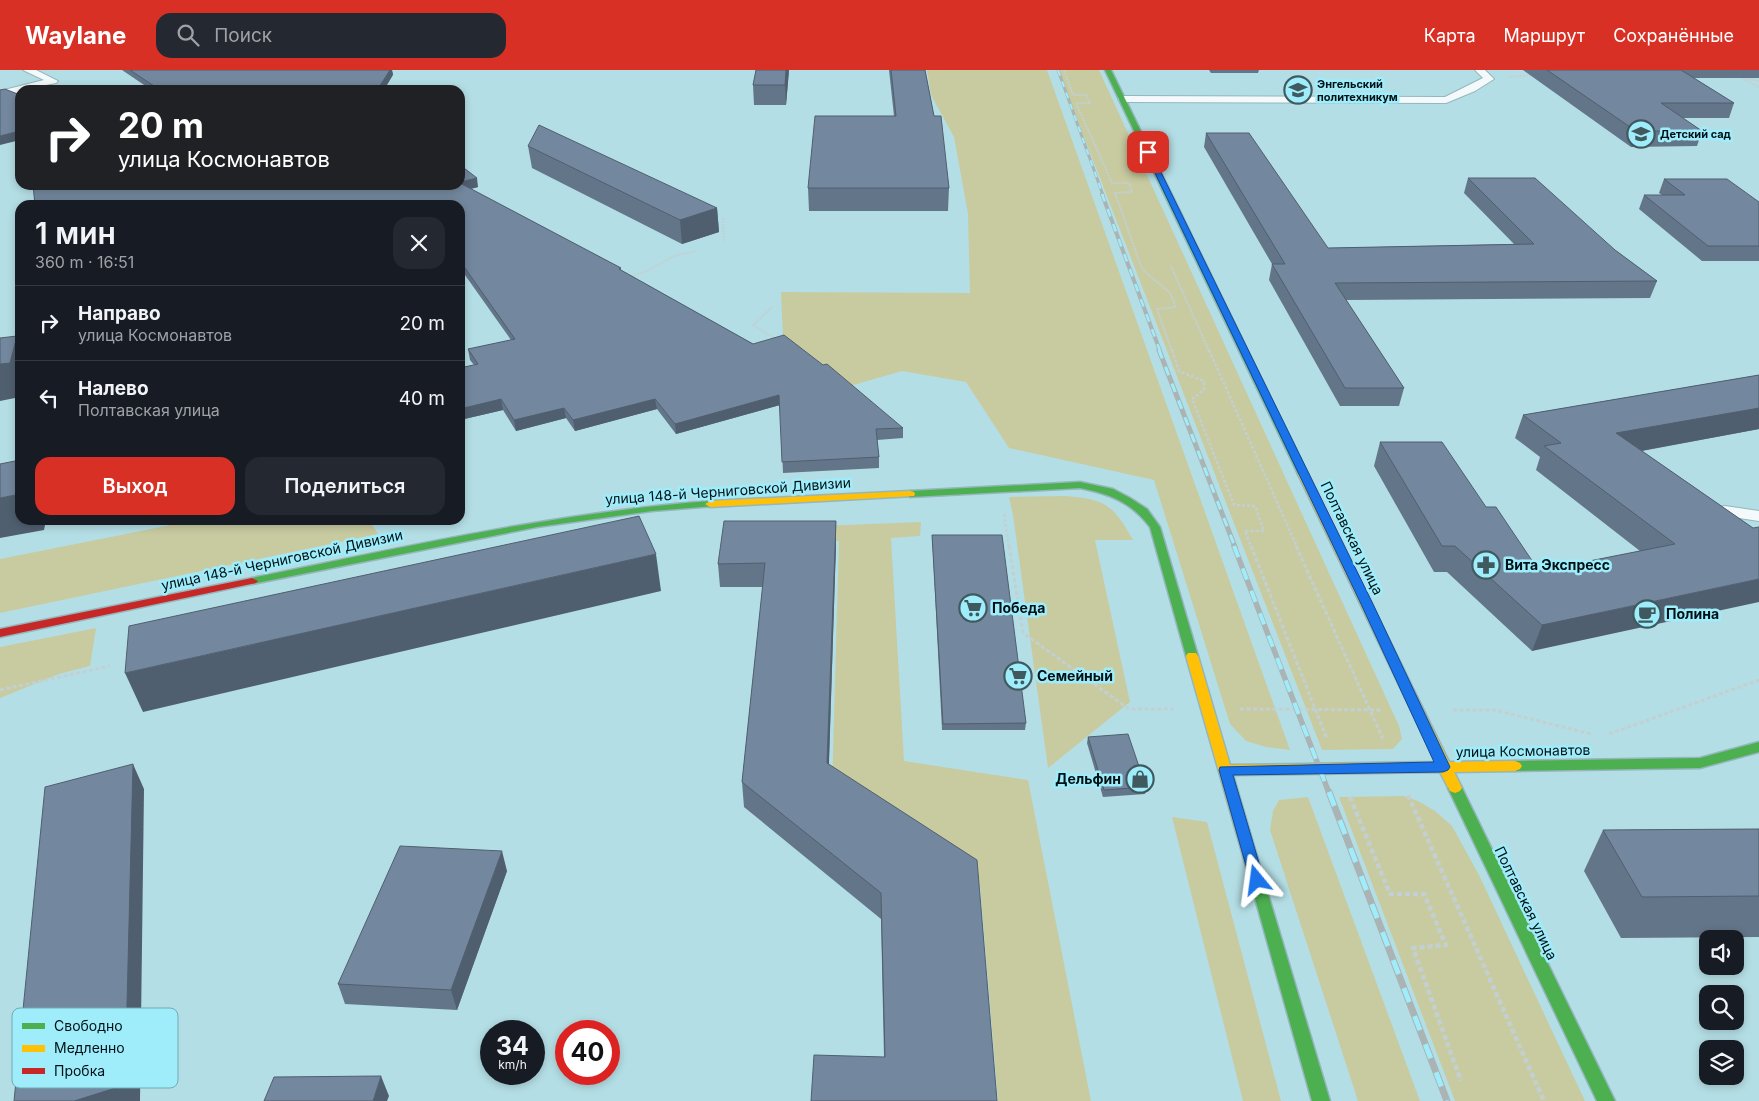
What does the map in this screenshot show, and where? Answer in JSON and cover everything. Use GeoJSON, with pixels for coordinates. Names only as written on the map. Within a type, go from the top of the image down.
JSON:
{"type":"FeatureCollection","features":[{"type":"Feature","properties":{"kind":"street","name":"Полтавская улица"},"geometry":{"type":"LineString","coordinates":[[1108,70],[1358,586],[1443,767],[1606,1101]]}},
{"type":"Feature","properties":{"kind":"street","name":"улица 148-й Черниговской Дивизии"},"geometry":{"type":"LineString","coordinates":[[0,633],[553,520],[659,507],[1080,485],[1109,491],[1126,500],[1143,510],[1155,528],[1208,709]]}},
{"type":"Feature","properties":{"kind":"street"},"geometry":{"type":"LineString","coordinates":[[1208,709],[1321,1101]]}},
{"type":"Feature","properties":{"kind":"street","name":"улица Космонавтов"},"geometry":{"type":"LineString","coordinates":[[1225,770],[1700,763],[1759,748]]}},
{"type":"Feature","properties":{"kind":"lane"},"geometry":{"type":"LineString","coordinates":[[28,70],[53,81],[37,85]]}},
{"type":"Feature","properties":{"kind":"lane"},"geometry":{"type":"LineString","coordinates":[[1123,100],[1446,100],[1472,90],[1489,78],[1480,70]]}},
{"type":"Feature","properties":{"kind":"lane"},"geometry":{"type":"LineString","coordinates":[[0,94],[15,90]]}},
{"type":"Feature","properties":{"kind":"lane"},"geometry":{"type":"LineString","coordinates":[[1726,511],[1759,516]]}},
{"type":"Feature","properties":{"kind":"path"},"geometry":{"type":"LineString","coordinates":[[1064,70],[1073,95],[1086,95],[1090,103],[1076,103],[1112,183],[1129,183],[1132,192],[1115,193],[1142,269],[1170,294],[1176,307],[1157,309],[1179,371],[1204,381],[1204,390],[1192,400],[1234,505],[1256,506],[1264,531],[1245,531],[1338,768],[1390,894],[1424,894],[1446,946],[1413,948],[1461,1080]]}},
{"type":"Feature","properties":{"kind":"path"},"geometry":{"type":"LineString","coordinates":[[1489,78],[1536,75]]}},
{"type":"Feature","properties":{"kind":"path"},"geometry":{"type":"LineString","coordinates":[[1759,81],[1738,76],[1759,87]]}},
{"type":"Feature","properties":{"kind":"path"},"geometry":{"type":"LineString","coordinates":[[1130,177],[1139,195]]}},
{"type":"Feature","properties":{"kind":"path"},"geometry":{"type":"LineString","coordinates":[[723,218],[724,242]]}},
{"type":"Feature","properties":{"kind":"path"},"geometry":{"type":"LineString","coordinates":[[629,278],[647,271],[674,256],[696,251]]}},
{"type":"Feature","properties":{"kind":"path"},"geometry":{"type":"LineString","coordinates":[[1167,258],[1544,1101]]}},
{"type":"Feature","properties":{"kind":"path"},"geometry":{"type":"LineString","coordinates":[[770,345],[773,336],[753,325],[772,306]]}},
{"type":"Feature","properties":{"kind":"path"},"geometry":{"type":"LineString","coordinates":[[994,512],[1004,512],[1024,633],[1129,709],[1495,710],[1593,734]]}},
{"type":"Feature","properties":{"kind":"path"},"geometry":{"type":"LineString","coordinates":[[0,690],[110,666]]}},
{"type":"Feature","properties":{"kind":"path"},"geometry":{"type":"LineString","coordinates":[[1602,737],[1759,680]]}},
{"type":"Feature","properties":{"kind":"green space"},"geometry":{"type":"Polygon","coordinates":[[[927,70],[1047,70],[1290,750],[1266,747],[1246,741],[1230,724],[1154,480],[1009,448],[966,382],[902,371],[843,388],[783,337],[781,292],[970,293],[968,214],[954,137],[931,95],[927,70]]]}},
{"type":"Feature","properties":{"kind":"green space"},"geometry":{"type":"Polygon","coordinates":[[[1058,70],[1099,70],[1399,726],[1402,739],[1393,749],[1322,750],[1058,70]]]}},
{"type":"Feature","properties":{"kind":"green space"},"geometry":{"type":"Polygon","coordinates":[[[1064,496],[1089,499],[1106,506],[1120,518],[1133,540],[1095,540],[1130,702],[1048,768],[1009,497],[1064,496]]]}},
{"type":"Feature","properties":{"kind":"green space"},"geometry":{"type":"Polygon","coordinates":[[[921,522],[920,536],[891,538],[904,761],[1028,780],[1091,1101],[998,1101],[980,885],[832,787],[839,541],[744,542],[746,529],[921,522]]]}},
{"type":"Feature","properties":{"kind":"green space"},"geometry":{"type":"Polygon","coordinates":[[[171,525],[372,525],[378,534],[0,613],[0,559],[171,525]]]}},
{"type":"Feature","properties":{"kind":"green space"},"geometry":{"type":"Polygon","coordinates":[[[96,628],[90,666],[59,674],[0,698],[0,647],[96,628]]]}},
{"type":"Feature","properties":{"kind":"green space"},"geometry":{"type":"Polygon","coordinates":[[[1403,796],[1418,801],[1435,811],[1452,826],[1479,875],[1585,1101],[1455,1101],[1339,797],[1403,796]]]}},
{"type":"Feature","properties":{"kind":"green space"},"geometry":{"type":"Polygon","coordinates":[[[1308,797],[1420,1101],[1358,1101],[1270,830],[1273,811],[1279,800],[1308,797]]]}},
{"type":"Feature","properties":{"kind":"green space"},"geometry":{"type":"Polygon","coordinates":[[[1172,817],[1207,822],[1281,1101],[1243,1101],[1172,817]]]}},
{"type":"Feature","properties":{"kind":"building"},"geometry":{"type":"Polygon","coordinates":[[[130,70],[390,70],[380,85],[152,85],[130,70]]]}},
{"type":"Feature","properties":{"kind":"building"},"geometry":{"type":"Polygon","coordinates":[[[756,70],[786,70],[785,85],[753,85],[756,70]]]}},
{"type":"Feature","properties":{"kind":"building"},"geometry":{"type":"Polygon","coordinates":[[[891,70],[925,70],[934,116],[941,116],[949,188],[808,188],[815,116],[896,116],[891,70]]]}},
{"type":"Feature","properties":{"kind":"building"},"geometry":{"type":"Polygon","coordinates":[[[1547,70],[1681,70],[1734,103],[1661,103],[1702,131],[1636,131],[1547,70]]]}},
{"type":"Feature","properties":{"kind":"building"},"geometry":{"type":"Polygon","coordinates":[[[5,89],[15,93],[15,132],[0,136],[0,90],[5,89]]]}},
{"type":"Feature","properties":{"kind":"building"},"geometry":{"type":"Polygon","coordinates":[[[539,125],[717,208],[680,220],[528,146],[539,125]]]}},
{"type":"Feature","properties":{"kind":"building"},"geometry":{"type":"Polygon","coordinates":[[[1206,133],[1249,133],[1328,248],[1534,244],[1468,178],[1535,178],[1615,250],[1657,281],[1335,283],[1404,388],[1345,388],[1272,264],[1285,264],[1206,133]]]}},
{"type":"Feature","properties":{"kind":"building"},"geometry":{"type":"Polygon","coordinates":[[[465,169],[477,178],[465,181],[465,169]]]}},
{"type":"Feature","properties":{"kind":"building"},"geometry":{"type":"Polygon","coordinates":[[[1664,179],[1727,179],[1759,202],[1759,246],[1708,246],[1644,195],[1685,195],[1664,179]]]}},
{"type":"Feature","properties":{"kind":"building"},"geometry":{"type":"Polygon","coordinates":[[[465,186],[621,268],[619,269],[753,344],[784,335],[823,365],[827,364],[903,428],[876,429],[879,457],[782,462],[779,395],[675,424],[655,399],[573,420],[564,408],[514,420],[501,399],[465,408],[465,367],[478,364],[468,349],[515,339],[465,268],[465,200],[34,200],[34,190],[465,190],[465,186]]]}},
{"type":"Feature","properties":{"kind":"building"},"geometry":{"type":"Polygon","coordinates":[[[15,336],[10,363],[0,364],[0,338],[15,336]]]}},
{"type":"Feature","properties":{"kind":"building"},"geometry":{"type":"Polygon","coordinates":[[[1759,375],[1759,408],[1616,433],[1753,528],[1759,527],[1759,579],[1542,625],[1455,546],[1442,546],[1380,442],[1442,442],[1486,507],[1496,507],[1539,571],[1675,544],[1544,446],[1561,443],[1523,415],[1759,375]]]}},
{"type":"Feature","properties":{"kind":"building"},"geometry":{"type":"Polygon","coordinates":[[[15,461],[15,495],[0,498],[0,464],[15,461]]]}},
{"type":"Feature","properties":{"kind":"building"},"geometry":{"type":"Polygon","coordinates":[[[639,516],[656,554],[125,673],[129,626],[639,516]]]}},
{"type":"Feature","properties":{"kind":"building"},"geometry":{"type":"Polygon","coordinates":[[[724,521],[836,521],[827,763],[977,860],[997,1101],[811,1101],[814,1055],[885,1057],[881,893],[742,782],[765,563],[718,564],[724,521]]]}},
{"type":"Feature","properties":{"kind":"building","name":"Победа"},"geometry":{"type":"Polygon","coordinates":[[[932,535],[1002,535],[1026,723],[943,724],[932,535]]]}},
{"type":"Feature","properties":{"kind":"building"},"geometry":{"type":"Polygon","coordinates":[[[1128,734],[1146,787],[1104,790],[1088,737],[1128,734]]]}},
{"type":"Feature","properties":{"kind":"building"},"geometry":{"type":"Polygon","coordinates":[[[133,764],[127,1008],[23,1008],[45,787],[133,764]]]}},
{"type":"Feature","properties":{"kind":"building"},"geometry":{"type":"Polygon","coordinates":[[[1759,829],[1759,896],[1642,897],[1603,830],[1759,829]]]}},
{"type":"Feature","properties":{"kind":"building"},"geometry":{"type":"Polygon","coordinates":[[[400,846],[502,851],[451,990],[338,984],[400,846]]]}},
{"type":"Feature","properties":{"kind":"building"},"geometry":{"type":"Polygon","coordinates":[[[381,1076],[373,1101],[264,1101],[274,1077],[381,1076]]]}},
{"type":"Feature","properties":{"kind":"building"},"geometry":{"type":"Polygon","coordinates":[[[15,1088],[115,1088],[74,1101],[14,1101],[15,1088]]]}},
{"type":"Feature","properties":{"kind":"railway"},"geometry":{"type":"LineString","coordinates":[[1058,70],[1103,195]]}},
{"type":"Feature","properties":{"kind":"railway"},"geometry":{"type":"LineString","coordinates":[[1102,194],[1160,351]]}},
{"type":"Feature","properties":{"kind":"railway"},"geometry":{"type":"LineString","coordinates":[[1159,350],[1235,547]]}},
{"type":"Feature","properties":{"kind":"railway"},"geometry":{"type":"LineString","coordinates":[[1234,546],[1329,793]]}},
{"type":"Feature","properties":{"kind":"railway"},"geometry":{"type":"LineString","coordinates":[[1329,792],[1447,1101]]}},
{"type":"Feature","properties":{"kind":"traffic: fast"},"geometry":{"type":"LineString","coordinates":[[1108,70],[1303,474]]}},
{"type":"Feature","properties":{"kind":"traffic: fast"},"geometry":{"type":"LineString","coordinates":[[910,494],[1080,485],[1109,491],[1126,500],[1143,511],[1155,527],[1192,656]]}},
{"type":"Feature","properties":{"kind":"traffic: fast"},"geometry":{"type":"LineString","coordinates":[[252,581],[537,524],[652,508],[710,504]]}},
{"type":"Feature","properties":{"kind":"traffic: fast"},"geometry":{"type":"LineString","coordinates":[[1515,766],[1700,763],[1759,747]]}},
{"type":"Feature","properties":{"kind":"traffic: fast"},"geometry":{"type":"LineString","coordinates":[[1455,788],[1606,1101]]}},
{"type":"Feature","properties":{"kind":"traffic: fast"},"geometry":{"type":"LineString","coordinates":[[1256,877],[1321,1101]]}},
{"type":"Feature","properties":{"kind":"traffic: slow"},"geometry":{"type":"LineString","coordinates":[[1303,474],[1455,788]]}},
{"type":"Feature","properties":{"kind":"traffic: slow"},"geometry":{"type":"LineString","coordinates":[[710,504],[910,494]]}},
{"type":"Feature","properties":{"kind":"traffic: slow"},"geometry":{"type":"LineString","coordinates":[[1192,656],[1256,877]]}},
{"type":"Feature","properties":{"kind":"traffic: slow"},"geometry":{"type":"LineString","coordinates":[[1225,770],[1515,766]]}},
{"type":"Feature","properties":{"kind":"traffic: jam"},"geometry":{"type":"LineString","coordinates":[[0,633],[252,581]]}},
{"type":"Feature","properties":{"kind":"place","name":"Энгельский политехникум"},"geometry":{"type":"Point","coordinates":[1298,90]}},
{"type":"Feature","properties":{"kind":"place","name":"Детский сад"},"geometry":{"type":"Point","coordinates":[1641,134]}},
{"type":"Feature","properties":{"kind":"place","name":"Вита Экспресс"},"geometry":{"type":"Point","coordinates":[1486,565]}},
{"type":"Feature","properties":{"kind":"place","name":"Победа"},"geometry":{"type":"Point","coordinates":[973,608]}},
{"type":"Feature","properties":{"kind":"place","name":"Полина"},"geometry":{"type":"Point","coordinates":[1647,614]}},
{"type":"Feature","properties":{"kind":"place","name":"Семейный"},"geometry":{"type":"Point","coordinates":[1018,676]}},
{"type":"Feature","properties":{"kind":"place","name":"Дельфин"},"geometry":{"type":"Point","coordinates":[1140,779]}},
{"type":"Feature","properties":{"kind":"route"},"geometry":{"type":"LineString","coordinates":[[1148,152],[1367,604],[1443,767],[1225,770],[1257,880]]}}]}
